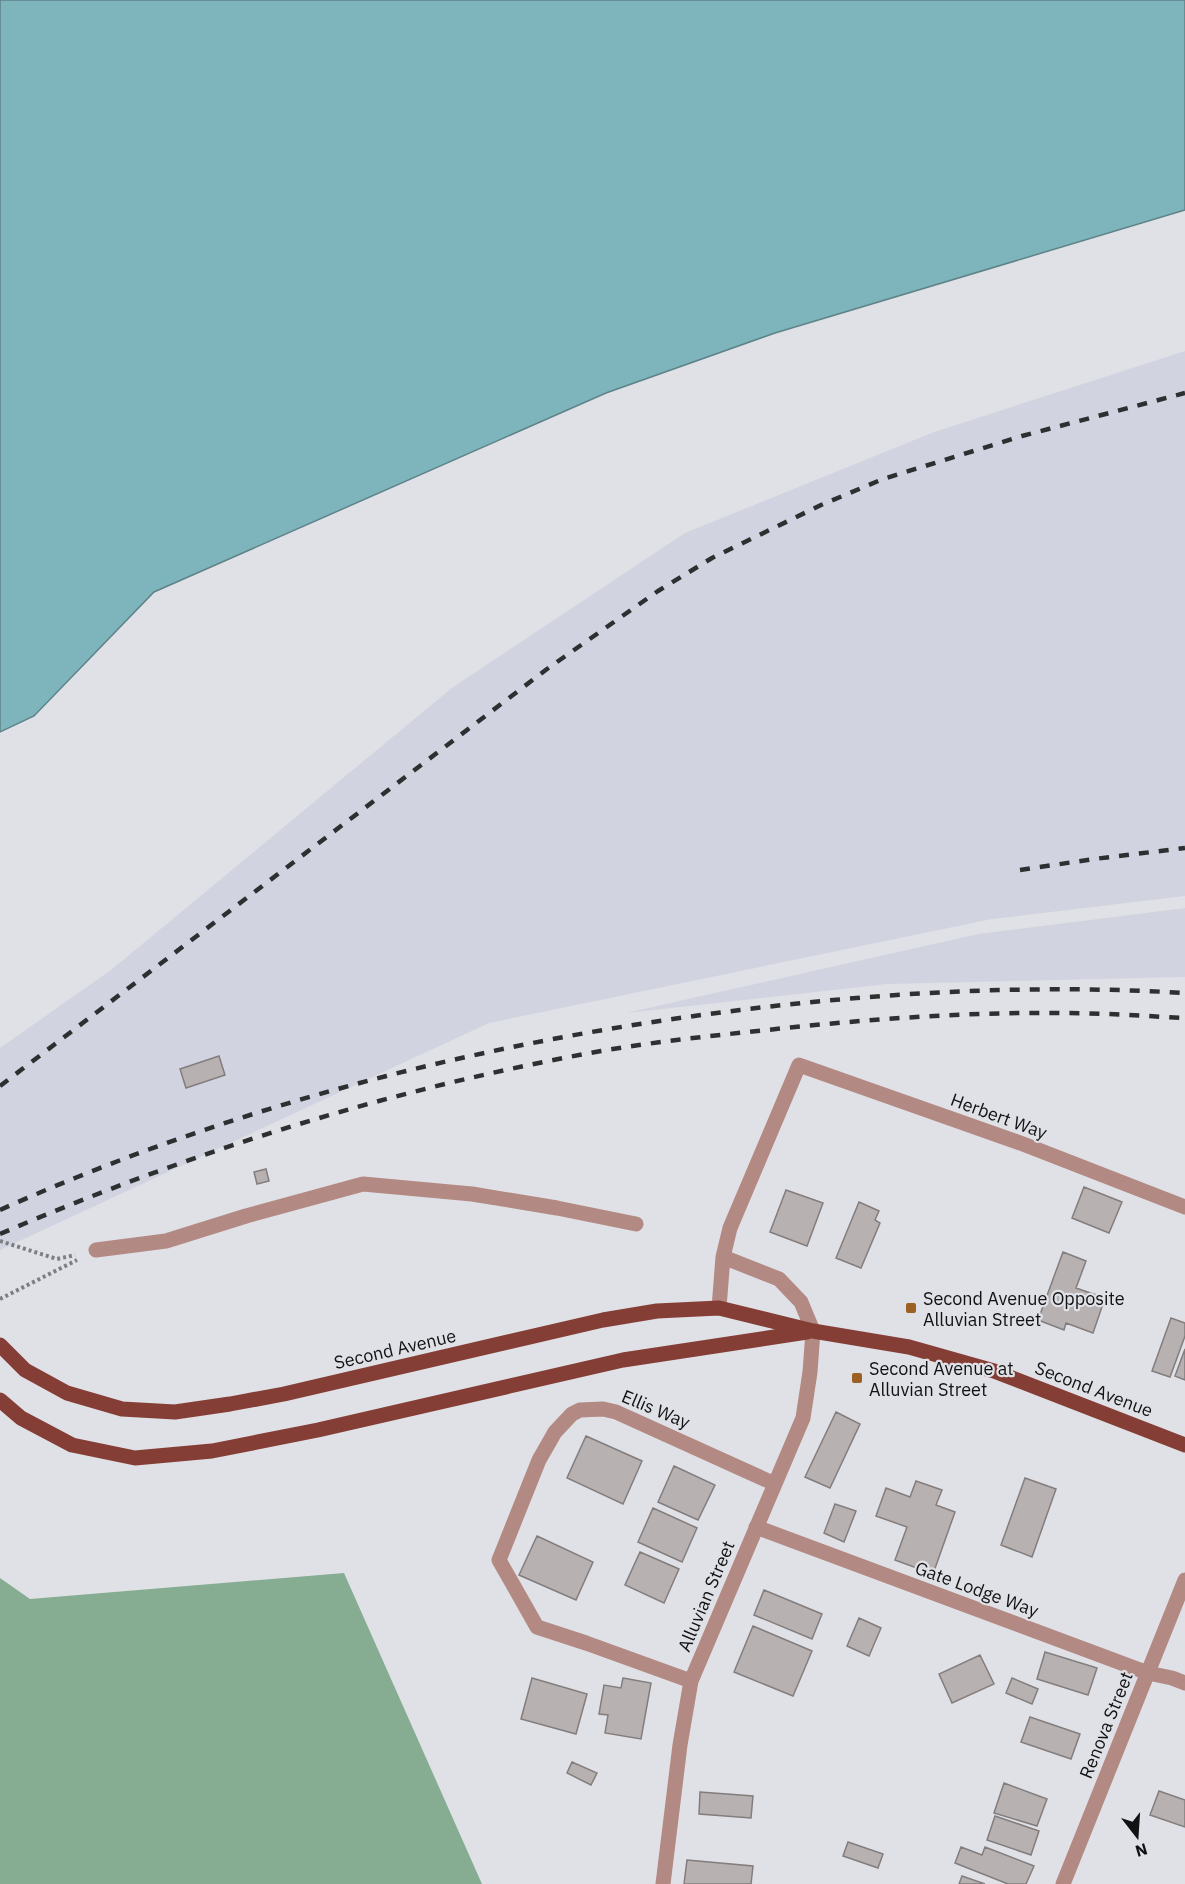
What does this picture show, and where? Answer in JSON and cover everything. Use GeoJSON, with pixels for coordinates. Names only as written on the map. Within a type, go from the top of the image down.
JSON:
{"type":"FeatureCollection","features":[{"type":"Feature","properties":{"kind":"main road","name":"Second Avenue"},"geometry":{"type":"LineString","coordinates":[[0,1345],[25,1370],[67,1393],[123,1409],[175,1412],[284,1394],[603,1320],[657,1311],[719,1308],[813,1331],[909,1347],[994,1371],[1185,1445]]}},
{"type":"Feature","properties":{"kind":"main road","name":"Second Avenue"},"geometry":{"type":"LineString","coordinates":[[0,1400],[21,1418],[72,1445],[135,1458],[212,1451],[318,1430],[623,1360],[813,1331]]}},
{"type":"Feature","properties":{"kind":"street","name":"Herbert Way"},"geometry":{"type":"LineString","coordinates":[[723,1257],[730,1228],[798,1065],[1023,1144],[1185,1207]]}},
{"type":"Feature","properties":{"kind":"street"},"geometry":{"type":"LineString","coordinates":[[96,1250],[166,1241],[363,1184],[472,1194],[636,1224]]}},
{"type":"Feature","properties":{"kind":"street"},"geometry":{"type":"LineString","coordinates":[[719,1308],[723,1257],[779,1279],[801,1302],[813,1331]]}},
{"type":"Feature","properties":{"kind":"street","name":"Alluvian Street"},"geometry":{"type":"LineString","coordinates":[[663,1884],[680,1745],[691,1681],[803,1418],[813,1331]]}},
{"type":"Feature","properties":{"kind":"street","name":"Ellis Way"},"geometry":{"type":"LineString","coordinates":[[691,1681],[537,1627],[499,1560],[538,1460],[555,1432],[572,1414],[580,1410],[603,1409],[616,1412],[775,1484]]}},
{"type":"Feature","properties":{"kind":"street","name":"Gate Lodge Way"},"geometry":{"type":"LineString","coordinates":[[756,1527],[1148,1674],[1185,1683]]}},
{"type":"Feature","properties":{"kind":"street","name":"Renova Street"},"geometry":{"type":"LineString","coordinates":[[1063,1884],[1185,1580]]}},
{"type":"Feature","properties":{"kind":"path"},"geometry":{"type":"LineString","coordinates":[[0,1241],[57,1259]]}},
{"type":"Feature","properties":{"kind":"path"},"geometry":{"type":"LineString","coordinates":[[0,1299],[96,1250]]}},
{"type":"Feature","properties":{"kind":"shaded area"},"geometry":{"type":"Polygon","coordinates":[[[1185,351],[1185,896],[992,919],[489,1023],[0,1250],[0,1048],[111,970],[453,687],[685,533],[934,432],[1185,351]]]}},
{"type":"Feature","properties":{"kind":"shaded area"},"geometry":{"type":"Polygon","coordinates":[[[1185,908],[1185,977],[887,984],[626,1013],[978,934],[1185,908]]]}},
{"type":"Feature","properties":{"kind":"green space"},"geometry":{"type":"Polygon","coordinates":[[[344,1573],[482,1884],[0,1884],[0,1578],[30,1599],[344,1573]]]}},
{"type":"Feature","properties":{"kind":"water"},"geometry":{"type":"Polygon","coordinates":[[[0,0],[1185,0],[1185,210],[775,333],[606,393],[154,592],[34,716],[0,732],[0,0]]]}},
{"type":"Feature","properties":{"kind":"building"},"geometry":{"type":"Polygon","coordinates":[[[219,1056],[225,1075],[186,1088],[180,1069],[219,1056]]]}},
{"type":"Feature","properties":{"kind":"building"},"geometry":{"type":"Polygon","coordinates":[[[266,1169],[269,1181],[257,1184],[254,1172],[266,1169]]]}},
{"type":"Feature","properties":{"kind":"building"},"geometry":{"type":"Polygon","coordinates":[[[1084,1187],[1122,1202],[1109,1233],[1072,1218],[1084,1187]]]}},
{"type":"Feature","properties":{"kind":"building"},"geometry":{"type":"Polygon","coordinates":[[[786,1190],[823,1203],[807,1246],[770,1232],[786,1190]]]}},
{"type":"Feature","properties":{"kind":"building"},"geometry":{"type":"Polygon","coordinates":[[[859,1202],[879,1211],[875,1220],[880,1223],[861,1268],[836,1258],[859,1202]]]}},
{"type":"Feature","properties":{"kind":"building"},"geometry":{"type":"Polygon","coordinates":[[[1063,1252],[1086,1261],[1076,1288],[1105,1298],[1093,1333],[1066,1323],[1064,1330],[1038,1320],[1063,1252]]]}},
{"type":"Feature","properties":{"kind":"building"},"geometry":{"type":"Polygon","coordinates":[[[1171,1318],[1185,1323],[1185,1336],[1170,1377],[1152,1371],[1171,1318]]]}},
{"type":"Feature","properties":{"kind":"building"},"geometry":{"type":"Polygon","coordinates":[[[1185,1349],[1185,1380],[1175,1376],[1185,1349]]]}},
{"type":"Feature","properties":{"kind":"building"},"geometry":{"type":"Polygon","coordinates":[[[836,1412],[860,1424],[830,1488],[805,1477],[836,1412]]]}},
{"type":"Feature","properties":{"kind":"building"},"geometry":{"type":"Polygon","coordinates":[[[586,1436],[642,1461],[623,1504],[567,1478],[586,1436]]]}},
{"type":"Feature","properties":{"kind":"building"},"geometry":{"type":"Polygon","coordinates":[[[674,1466],[715,1485],[698,1520],[658,1502],[674,1466]]]}},
{"type":"Feature","properties":{"kind":"building"},"geometry":{"type":"Polygon","coordinates":[[[1025,1478],[1056,1489],[1032,1557],[1001,1545],[1025,1478]]]}},
{"type":"Feature","properties":{"kind":"building"},"geometry":{"type":"Polygon","coordinates":[[[916,1481],[942,1490],[936,1505],[955,1512],[933,1574],[895,1560],[907,1527],[876,1516],[886,1488],[910,1497],[916,1481]]]}},
{"type":"Feature","properties":{"kind":"building"},"geometry":{"type":"Polygon","coordinates":[[[835,1504],[856,1511],[844,1542],[824,1533],[835,1504]]]}},
{"type":"Feature","properties":{"kind":"building"},"geometry":{"type":"Polygon","coordinates":[[[653,1508],[697,1528],[682,1562],[638,1542],[653,1508]]]}},
{"type":"Feature","properties":{"kind":"building"},"geometry":{"type":"Polygon","coordinates":[[[537,1536],[593,1562],[576,1600],[519,1575],[537,1536]]]}},
{"type":"Feature","properties":{"kind":"building"},"geometry":{"type":"Polygon","coordinates":[[[640,1552],[679,1569],[664,1603],[625,1585],[640,1552]]]}},
{"type":"Feature","properties":{"kind":"building"},"geometry":{"type":"Polygon","coordinates":[[[764,1590],[822,1614],[812,1639],[754,1615],[764,1590]]]}},
{"type":"Feature","properties":{"kind":"building"},"geometry":{"type":"Polygon","coordinates":[[[859,1618],[881,1628],[869,1656],[847,1646],[859,1618]]]}},
{"type":"Feature","properties":{"kind":"building"},"geometry":{"type":"Polygon","coordinates":[[[753,1626],[812,1651],[793,1696],[734,1672],[753,1626]]]}},
{"type":"Feature","properties":{"kind":"building"},"geometry":{"type":"Polygon","coordinates":[[[1045,1652],[1097,1668],[1088,1695],[1037,1679],[1045,1652]]]}},
{"type":"Feature","properties":{"kind":"building"},"geometry":{"type":"Polygon","coordinates":[[[980,1655],[994,1684],[952,1703],[939,1674],[980,1655]]]}},
{"type":"Feature","properties":{"kind":"building"},"geometry":{"type":"Polygon","coordinates":[[[532,1678],[587,1694],[576,1734],[521,1719],[532,1678]]]}},
{"type":"Feature","properties":{"kind":"building"},"geometry":{"type":"Polygon","coordinates":[[[623,1678],[651,1683],[641,1739],[605,1733],[608,1715],[599,1714],[604,1685],[621,1688],[623,1678]]]}},
{"type":"Feature","properties":{"kind":"building"},"geometry":{"type":"Polygon","coordinates":[[[1012,1678],[1038,1689],[1032,1704],[1006,1693],[1012,1678]]]}},
{"type":"Feature","properties":{"kind":"building"},"geometry":{"type":"Polygon","coordinates":[[[1030,1717],[1080,1734],[1071,1759],[1021,1742],[1030,1717]]]}},
{"type":"Feature","properties":{"kind":"building"},"geometry":{"type":"Polygon","coordinates":[[[572,1762],[597,1773],[591,1785],[567,1773],[572,1762]]]}},
{"type":"Feature","properties":{"kind":"building"},"geometry":{"type":"Polygon","coordinates":[[[1004,1783],[1047,1799],[1037,1826],[994,1813],[1004,1783]]]}},
{"type":"Feature","properties":{"kind":"building"},"geometry":{"type":"Polygon","coordinates":[[[1159,1791],[1185,1800],[1185,1827],[1150,1815],[1159,1791]]]}},
{"type":"Feature","properties":{"kind":"building"},"geometry":{"type":"Polygon","coordinates":[[[700,1792],[753,1796],[751,1818],[699,1814],[700,1792]]]}},
{"type":"Feature","properties":{"kind":"building"},"geometry":{"type":"Polygon","coordinates":[[[995,1816],[1039,1831],[1031,1855],[987,1840],[995,1816]]]}},
{"type":"Feature","properties":{"kind":"building"},"geometry":{"type":"Polygon","coordinates":[[[848,1842],[883,1854],[878,1868],[843,1856],[848,1842]]]}},
{"type":"Feature","properties":{"kind":"building"},"geometry":{"type":"Polygon","coordinates":[[[961,1847],[982,1855],[985,1847],[1034,1866],[1026,1884],[1008,1884],[955,1863],[961,1847]]]}},
{"type":"Feature","properties":{"kind":"building"},"geometry":{"type":"Polygon","coordinates":[[[687,1860],[753,1866],[751,1884],[684,1884],[687,1860]]]}},
{"type":"Feature","properties":{"kind":"building"},"geometry":{"type":"Polygon","coordinates":[[[962,1876],[985,1884],[959,1884],[962,1876]]]}},
{"type":"Feature","properties":{"kind":"railway"},"geometry":{"type":"LineString","coordinates":[[0,1086],[547,669],[658,591],[712,558],[821,505],[883,479],[1022,436],[1185,393]]}},
{"type":"Feature","properties":{"kind":"railway"},"geometry":{"type":"LineString","coordinates":[[1020,870],[1185,848]]}},
{"type":"Feature","properties":{"kind":"railway"},"geometry":{"type":"LineString","coordinates":[[0,1210],[179,1139],[270,1109],[362,1082],[456,1059],[550,1040],[645,1023],[851,998],[962,991],[1074,989],[1185,993]]}},
{"type":"Feature","properties":{"kind":"railway"},"geometry":{"type":"LineString","coordinates":[[0,1234],[146,1176],[295,1125],[447,1084],[601,1051],[746,1032],[929,1016],[1063,1013],[1185,1018]]}},
{"type":"Feature","properties":{"kind":"place","name":"Second Avenue Opposite Alluvian Street"},"geometry":{"type":"Point","coordinates":[911,1308]}},
{"type":"Feature","properties":{"kind":"place","name":"Second Avenue at Alluvian Street"},"geometry":{"type":"Point","coordinates":[857,1378]}}]}
